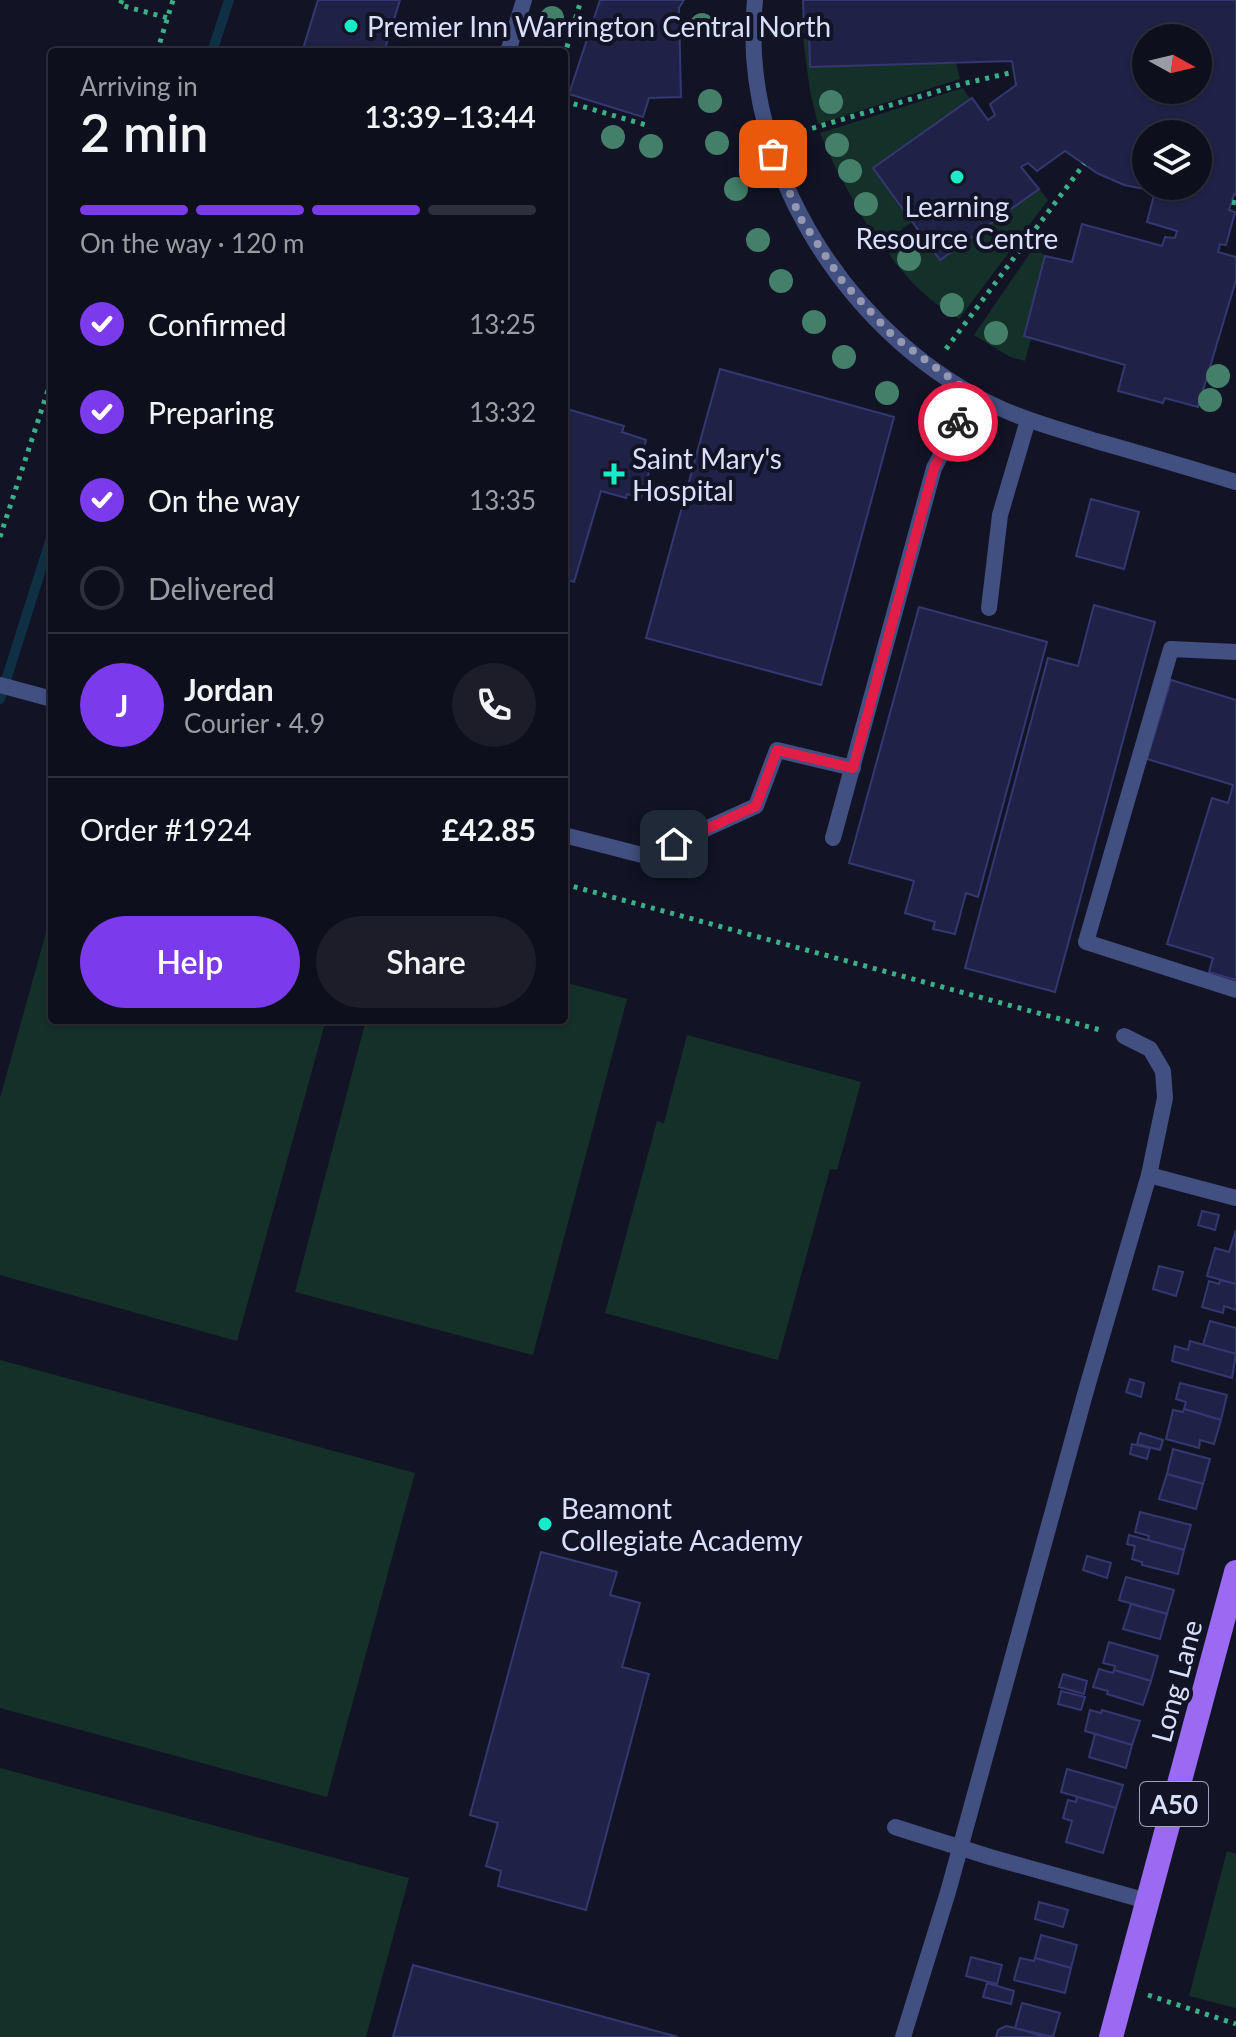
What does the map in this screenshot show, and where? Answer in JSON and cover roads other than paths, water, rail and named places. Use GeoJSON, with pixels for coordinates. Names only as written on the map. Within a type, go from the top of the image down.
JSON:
{"type":"FeatureCollection","features":[{"type":"Feature","properties":{"kind":"main road","name":"Long Lane"},"geometry":{"type":"LineString","coordinates":[[1111,2037],[1236,1572]]}},
{"type":"Feature","properties":{"kind":"street"},"geometry":{"type":"LineString","coordinates":[[509,48],[524,0]]}},
{"type":"Feature","properties":{"kind":"street"},"geometry":{"type":"LineString","coordinates":[[755,0],[755,81],[769,140],[801,219],[843,282],[893,336],[973,395],[1028,420],[1236,482]]}},
{"type":"Feature","properties":{"kind":"street"},"geometry":{"type":"LineString","coordinates":[[833,838],[934,468],[973,395]]}},
{"type":"Feature","properties":{"kind":"street"},"geometry":{"type":"LineString","coordinates":[[989,608],[1000,515],[1028,420]]}},
{"type":"Feature","properties":{"kind":"street"},"geometry":{"type":"LineString","coordinates":[[1236,652],[1171,649],[1086,942],[1236,990]]}},
{"type":"Feature","properties":{"kind":"street"},"geometry":{"type":"LineString","coordinates":[[0,685],[46,697]]}},
{"type":"Feature","properties":{"kind":"street"},"geometry":{"type":"LineString","coordinates":[[568,836],[646,856],[756,806],[777,750],[853,768]]}},
{"type":"Feature","properties":{"kind":"street"},"geometry":{"type":"LineString","coordinates":[[903,2037],[961,1846],[1087,1387],[1149,1175],[1165,1098],[1163,1071],[1150,1049],[1124,1036]]}},
{"type":"Feature","properties":{"kind":"street"},"geometry":{"type":"LineString","coordinates":[[1149,1175],[1236,1198]]}},
{"type":"Feature","properties":{"kind":"street"},"geometry":{"type":"LineString","coordinates":[[895,1827],[1147,1901]]}},
{"type":"Feature","properties":{"kind":"waterway"},"geometry":{"type":"LineString","coordinates":[[213,48],[229,0]]}},
{"type":"Feature","properties":{"kind":"waterway"},"geometry":{"type":"LineString","coordinates":[[0,699],[48,548]]}},
{"type":"Feature","properties":{"kind":"place","name":"Premier Inn Warrington Central North"},"geometry":{"type":"Point","coordinates":[351,26]}},
{"type":"Feature","properties":{"kind":"place","name":"Learning Resource Centre"},"geometry":{"type":"Point","coordinates":[957,177]}},
{"type":"Feature","properties":{"kind":"place","name":"Saint Mary's Hospital"},"geometry":{"type":"Point","coordinates":[614,474]}},
{"type":"Feature","properties":{"kind":"place","name":"Beamont Collegiate Academy"},"geometry":{"type":"Point","coordinates":[545,1524]}}]}
